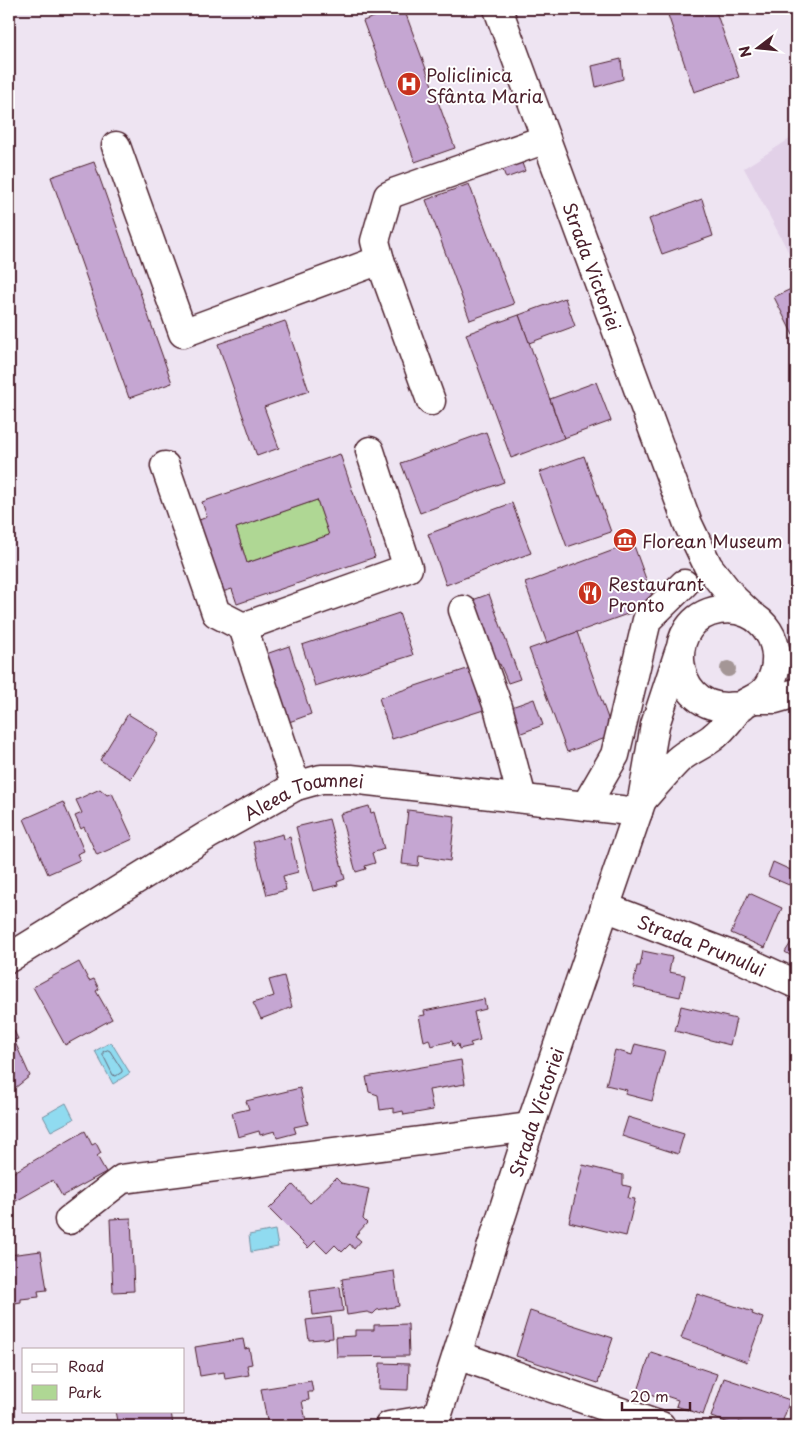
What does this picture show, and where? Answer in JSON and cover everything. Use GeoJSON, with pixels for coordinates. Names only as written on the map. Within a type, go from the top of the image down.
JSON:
{"type":"FeatureCollection","features":[{"type":"Feature","properties":{"kind":"street","name":"Strada Victoriei"},"geometry":{"type":"LineString","coordinates":[[498,9],[688,524],[708,566],[734,599],[756,618]]}},
{"type":"Feature","properties":{"kind":"street"},"geometry":{"type":"LineString","coordinates":[[431,401],[380,260],[375,241],[388,196],[546,139]]}},
{"type":"Feature","properties":{"kind":"street"},"geometry":{"type":"LineString","coordinates":[[116,146],[183,333],[380,260]]}},
{"type":"Feature","properties":{"kind":"street"},"geometry":{"type":"LineString","coordinates":[[244,627],[408,568],[370,451]]}},
{"type":"Feature","properties":{"kind":"street"},"geometry":{"type":"LineString","coordinates":[[165,466],[216,613],[244,627],[296,786]]}},
{"type":"Feature","properties":{"kind":"street"},"geometry":{"type":"LineString","coordinates":[[688,524],[683,569],[680,668],[686,683],[696,696],[710,704],[726,707],[796,694]]}},
{"type":"Feature","properties":{"kind":"street"},"geometry":{"type":"LineString","coordinates":[[586,805],[616,755],[647,620],[684,584]]}},
{"type":"Feature","properties":{"kind":"street"},"geometry":{"type":"LineString","coordinates":[[640,806],[655,725],[681,645],[690,626],[702,616],[718,610],[734,609],[756,618],[783,634],[796,637]]}},
{"type":"Feature","properties":{"kind":"street"},"geometry":{"type":"LineString","coordinates":[[463,610],[498,707],[522,798]]}},
{"type":"Feature","properties":{"kind":"street"},"geometry":{"type":"LineString","coordinates":[[640,806],[679,759],[713,738],[749,702],[769,686],[776,670],[777,653],[772,637],[756,618]]}},
{"type":"Feature","properties":{"kind":"street","name":"Aleea Toamnei"},"geometry":{"type":"LineString","coordinates":[[9,958],[208,836],[296,786],[321,779],[351,779],[586,805],[640,806]]}},
{"type":"Feature","properties":{"kind":"street","name":"Strada Victoriei"},"geometry":{"type":"LineString","coordinates":[[435,1422],[530,1127],[640,806]]}},
{"type":"Feature","properties":{"kind":"street","name":"Strada Prunului"},"geometry":{"type":"LineString","coordinates":[[605,906],[741,959],[796,984]]}},
{"type":"Feature","properties":{"kind":"street"},"geometry":{"type":"LineString","coordinates":[[69,1220],[122,1180],[530,1127]]}},
{"type":"Feature","properties":{"kind":"street"},"geometry":{"type":"LineString","coordinates":[[457,1355],[661,1426]]}},
{"type":"Feature","properties":{"kind":"street"},"geometry":{"type":"LineString","coordinates":[[389,1426],[435,1422]]}},
{"type":"Feature","properties":{"kind":"shaded area"},"geometry":{"type":"Polygon","coordinates":[[[796,135],[796,266],[744,168],[796,135]]]}},
{"type":"Feature","properties":{"kind":"green space"},"geometry":{"type":"Polygon","coordinates":[[[317,500],[329,535],[247,563],[236,528],[317,500]]]}},
{"type":"Feature","properties":{"kind":"water"},"geometry":{"type":"Polygon","coordinates":[[[111,1042],[130,1073],[113,1084],[95,1051],[111,1042]]]}},
{"type":"Feature","properties":{"kind":"water"},"geometry":{"type":"Polygon","coordinates":[[[66,1103],[74,1119],[51,1131],[43,1116],[66,1103]]]}},
{"type":"Feature","properties":{"kind":"water"},"geometry":{"type":"Polygon","coordinates":[[[275,1230],[278,1247],[251,1252],[249,1235],[275,1230]]]}},
{"type":"Feature","properties":{"kind":"building","name":"Policlinica Sfânta Maria"},"geometry":{"type":"Polygon","coordinates":[[[396,9],[404,9],[455,148],[415,162],[363,21],[396,9]]]}},
{"type":"Feature","properties":{"kind":"building"},"geometry":{"type":"Polygon","coordinates":[[[666,9],[715,9],[739,77],[694,92],[666,9]]]}},
{"type":"Feature","properties":{"kind":"building"},"geometry":{"type":"Polygon","coordinates":[[[621,59],[623,79],[596,87],[592,66],[621,59]]]}},
{"type":"Feature","properties":{"kind":"building"},"geometry":{"type":"Polygon","coordinates":[[[520,158],[525,171],[506,178],[501,165],[520,158]]]}},
{"type":"Feature","properties":{"kind":"building"},"geometry":{"type":"Polygon","coordinates":[[[94,162],[172,383],[129,398],[51,177],[94,162]]]}},
{"type":"Feature","properties":{"kind":"building"},"geometry":{"type":"Polygon","coordinates":[[[469,184],[514,304],[470,320],[426,200],[469,184]]]}},
{"type":"Feature","properties":{"kind":"building"},"geometry":{"type":"Polygon","coordinates":[[[702,199],[713,236],[662,254],[649,219],[702,199]]]}},
{"type":"Feature","properties":{"kind":"building"},"geometry":{"type":"Polygon","coordinates":[[[791,289],[796,299],[796,333],[793,335],[774,297],[791,289]]]}},
{"type":"Feature","properties":{"kind":"building"},"geometry":{"type":"Polygon","coordinates":[[[565,298],[575,326],[529,343],[519,315],[565,298]]]}},
{"type":"Feature","properties":{"kind":"building"},"geometry":{"type":"Polygon","coordinates":[[[519,315],[564,438],[511,458],[466,334],[519,315]]]}},
{"type":"Feature","properties":{"kind":"building"},"geometry":{"type":"Polygon","coordinates":[[[285,321],[309,391],[264,407],[279,448],[257,456],[218,344],[285,321]]]}},
{"type":"Feature","properties":{"kind":"building"},"geometry":{"type":"Polygon","coordinates":[[[596,382],[611,421],[564,438],[550,399],[596,382]]]}},
{"type":"Feature","properties":{"kind":"building"},"geometry":{"type":"Polygon","coordinates":[[[486,432],[504,482],[420,513],[401,463],[486,432]]]}},
{"type":"Feature","properties":{"kind":"building"},"geometry":{"type":"Polygon","coordinates":[[[340,454],[375,557],[237,604],[232,589],[219,593],[194,522],[207,517],[202,502],[340,454]],[[317,500],[236,528],[247,563],[329,535],[317,500]]]}},
{"type":"Feature","properties":{"kind":"building"},"geometry":{"type":"Polygon","coordinates":[[[584,456],[611,532],[567,547],[540,472],[584,456]]]}},
{"type":"Feature","properties":{"kind":"building"},"geometry":{"type":"Polygon","coordinates":[[[512,503],[531,553],[446,585],[428,534],[512,503]]]}},
{"type":"Feature","properties":{"kind":"building","name":"Restaurant Pronto"},"geometry":{"type":"Polygon","coordinates":[[[633,543],[655,604],[547,643],[525,583],[633,543]]]}},
{"type":"Feature","properties":{"kind":"building"},"geometry":{"type":"Polygon","coordinates":[[[489,594],[520,679],[508,683],[500,664],[493,666],[470,601],[489,594]]]}},
{"type":"Feature","properties":{"kind":"building"},"geometry":{"type":"Polygon","coordinates":[[[399,613],[413,655],[315,686],[302,645],[399,613]]]}},
{"type":"Feature","properties":{"kind":"building"},"geometry":{"type":"Polygon","coordinates":[[[577,632],[614,735],[567,752],[529,649],[577,632]]]}},
{"type":"Feature","properties":{"kind":"building"},"geometry":{"type":"Polygon","coordinates":[[[289,646],[311,714],[289,722],[266,654],[289,646]]]}},
{"type":"Feature","properties":{"kind":"building"},"geometry":{"type":"Polygon","coordinates":[[[476,666],[490,708],[392,739],[379,698],[476,666]]]}},
{"type":"Feature","properties":{"kind":"building"},"geometry":{"type":"Polygon","coordinates":[[[534,699],[543,725],[516,735],[506,709],[534,699]]]}},
{"type":"Feature","properties":{"kind":"building"},"geometry":{"type":"Polygon","coordinates":[[[128,714],[159,733],[131,779],[100,760],[128,714]]]}},
{"type":"Feature","properties":{"kind":"building"},"geometry":{"type":"Polygon","coordinates":[[[100,789],[107,795],[112,793],[133,839],[97,855],[84,827],[81,829],[75,816],[82,813],[76,800],[100,789]]]}},
{"type":"Feature","properties":{"kind":"building"},"geometry":{"type":"Polygon","coordinates":[[[63,802],[84,851],[77,854],[80,860],[48,874],[24,819],[63,802]]]}},
{"type":"Feature","properties":{"kind":"building"},"geometry":{"type":"Polygon","coordinates":[[[369,806],[371,813],[374,812],[384,849],[372,853],[375,863],[365,866],[366,869],[356,872],[340,814],[369,806]]]}},
{"type":"Feature","properties":{"kind":"building"},"geometry":{"type":"Polygon","coordinates":[[[408,810],[455,816],[450,861],[419,856],[418,866],[402,864],[408,810]]]}},
{"type":"Feature","properties":{"kind":"building"},"geometry":{"type":"Polygon","coordinates":[[[329,819],[345,879],[337,882],[338,885],[313,891],[296,827],[329,819]]]}},
{"type":"Feature","properties":{"kind":"building"},"geometry":{"type":"Polygon","coordinates":[[[283,834],[284,839],[290,837],[298,872],[283,876],[286,890],[267,895],[253,842],[283,834]]]}},
{"type":"Feature","properties":{"kind":"building"},"geometry":{"type":"Polygon","coordinates":[[[773,862],[795,872],[789,885],[768,876],[773,862]]]}},
{"type":"Feature","properties":{"kind":"building"},"geometry":{"type":"Polygon","coordinates":[[[749,893],[782,908],[765,948],[731,933],[749,893]]]}},
{"type":"Feature","properties":{"kind":"building"},"geometry":{"type":"Polygon","coordinates":[[[796,935],[796,959],[785,952],[796,935]]]}},
{"type":"Feature","properties":{"kind":"building"},"geometry":{"type":"Polygon","coordinates":[[[643,951],[672,957],[669,972],[685,975],[680,997],[633,987],[637,966],[640,966],[643,951]]]}},
{"type":"Feature","properties":{"kind":"building"},"geometry":{"type":"Polygon","coordinates":[[[79,962],[89,981],[94,979],[99,989],[96,991],[112,1019],[65,1045],[33,987],[79,962]]]}},
{"type":"Feature","properties":{"kind":"building"},"geometry":{"type":"Polygon","coordinates":[[[284,976],[292,1007],[261,1019],[253,1003],[274,996],[269,980],[284,976]]]}},
{"type":"Feature","properties":{"kind":"building"},"geometry":{"type":"Polygon","coordinates":[[[484,999],[486,1009],[474,1012],[480,1040],[470,1043],[472,1046],[459,1049],[458,1044],[453,1046],[452,1041],[431,1046],[429,1039],[424,1041],[419,1016],[425,1015],[424,1011],[484,999]]]}},
{"type":"Feature","properties":{"kind":"building"},"geometry":{"type":"Polygon","coordinates":[[[681,1006],[736,1019],[730,1045],[675,1031],[681,1006]]]}},
{"type":"Feature","properties":{"kind":"building"},"geometry":{"type":"Polygon","coordinates":[[[9,1028],[13,1029],[18,1039],[14,1040],[30,1076],[15,1088],[9,1088],[9,1028]]]}},
{"type":"Feature","properties":{"kind":"building"},"geometry":{"type":"Polygon","coordinates":[[[635,1044],[665,1051],[652,1101],[625,1094],[627,1090],[606,1085],[615,1050],[632,1055],[635,1044]]]}},
{"type":"Feature","properties":{"kind":"building"},"geometry":{"type":"Polygon","coordinates":[[[461,1060],[465,1084],[429,1090],[433,1110],[404,1115],[403,1111],[394,1113],[394,1108],[380,1110],[378,1095],[369,1092],[366,1077],[461,1060]]]}},
{"type":"Feature","properties":{"kind":"building"},"geometry":{"type":"Polygon","coordinates":[[[300,1088],[308,1124],[294,1127],[296,1133],[277,1138],[275,1131],[260,1135],[259,1131],[238,1137],[232,1113],[249,1109],[246,1101],[300,1088]]]}},
{"type":"Feature","properties":{"kind":"building"},"geometry":{"type":"Polygon","coordinates":[[[628,1117],[684,1134],[678,1154],[622,1136],[628,1117]]]}},
{"type":"Feature","properties":{"kind":"building"},"geometry":{"type":"Polygon","coordinates":[[[85,1131],[92,1145],[96,1143],[101,1153],[97,1156],[106,1172],[62,1196],[53,1180],[9,1205],[9,1175],[85,1131]]]}},
{"type":"Feature","properties":{"kind":"building"},"geometry":{"type":"Polygon","coordinates":[[[583,1165],[623,1175],[623,1185],[631,1187],[628,1198],[635,1199],[626,1236],[569,1222],[583,1165]]]}},
{"type":"Feature","properties":{"kind":"building"},"geometry":{"type":"Polygon","coordinates":[[[336,1178],[341,1183],[369,1189],[363,1219],[367,1223],[355,1236],[361,1241],[354,1249],[350,1244],[342,1252],[335,1245],[327,1253],[315,1241],[308,1248],[269,1209],[293,1185],[310,1203],[336,1178]]]}},
{"type":"Feature","properties":{"kind":"building"},"geometry":{"type":"Polygon","coordinates":[[[131,1218],[134,1291],[113,1292],[110,1219],[131,1218]]]}},
{"type":"Feature","properties":{"kind":"building"},"geometry":{"type":"Polygon","coordinates":[[[41,1251],[47,1290],[38,1291],[39,1297],[21,1299],[21,1302],[9,1304],[9,1255],[41,1251]]]}},
{"type":"Feature","properties":{"kind":"building"},"geometry":{"type":"Polygon","coordinates":[[[394,1271],[399,1306],[377,1310],[373,1314],[367,1312],[347,1315],[342,1279],[394,1271]]]}},
{"type":"Feature","properties":{"kind":"building"},"geometry":{"type":"Polygon","coordinates":[[[340,1287],[343,1311],[313,1315],[310,1291],[340,1287]]]}},
{"type":"Feature","properties":{"kind":"building"},"geometry":{"type":"Polygon","coordinates":[[[697,1294],[753,1312],[752,1314],[763,1318],[747,1362],[681,1338],[697,1294]]]}},
{"type":"Feature","properties":{"kind":"building"},"geometry":{"type":"Polygon","coordinates":[[[530,1311],[613,1338],[598,1383],[516,1356],[530,1311]]]}},
{"type":"Feature","properties":{"kind":"building"},"geometry":{"type":"Polygon","coordinates":[[[331,1317],[333,1338],[309,1340],[306,1320],[331,1317]]]}},
{"type":"Feature","properties":{"kind":"building"},"geometry":{"type":"Polygon","coordinates":[[[408,1324],[409,1356],[337,1357],[336,1337],[355,1336],[355,1330],[374,1330],[374,1325],[408,1324]]]}},
{"type":"Feature","properties":{"kind":"building"},"geometry":{"type":"Polygon","coordinates":[[[243,1339],[245,1349],[249,1348],[252,1364],[247,1365],[249,1375],[225,1379],[224,1372],[200,1376],[195,1347],[243,1339]]]}},
{"type":"Feature","properties":{"kind":"building"},"geometry":{"type":"Polygon","coordinates":[[[651,1352],[717,1374],[703,1415],[676,1406],[678,1400],[666,1396],[665,1400],[638,1391],[651,1352]]]}},
{"type":"Feature","properties":{"kind":"building"},"geometry":{"type":"Polygon","coordinates":[[[380,1363],[409,1364],[408,1390],[379,1389],[380,1363]]]}},
{"type":"Feature","properties":{"kind":"building"},"geometry":{"type":"Polygon","coordinates":[[[724,1378],[790,1400],[781,1426],[751,1426],[739,1422],[738,1426],[711,1417],[724,1378]]]}},
{"type":"Feature","properties":{"kind":"building"},"geometry":{"type":"Polygon","coordinates":[[[311,1381],[313,1392],[308,1392],[309,1400],[302,1401],[306,1421],[268,1426],[261,1389],[311,1381]]]}},
{"type":"Feature","properties":{"kind":"building"},"geometry":{"type":"Polygon","coordinates":[[[115,1412],[171,1412],[173,1426],[118,1426],[115,1412]]]}},
{"type":"Feature","properties":{"kind":"building"},"geometry":{"type":"Polygon","coordinates":[[[796,1414],[796,1426],[792,1426],[796,1414]]]}},
{"type":"Feature","properties":{"kind":"place","name":"Policlinica Sfânta Maria"},"geometry":{"type":"Point","coordinates":[409,84]}},
{"type":"Feature","properties":{"kind":"place","name":"Florean Museum"},"geometry":{"type":"Point","coordinates":[625,540]}},
{"type":"Feature","properties":{"kind":"place","name":"Restaurant Pronto"},"geometry":{"type":"Point","coordinates":[590,593]}}]}
